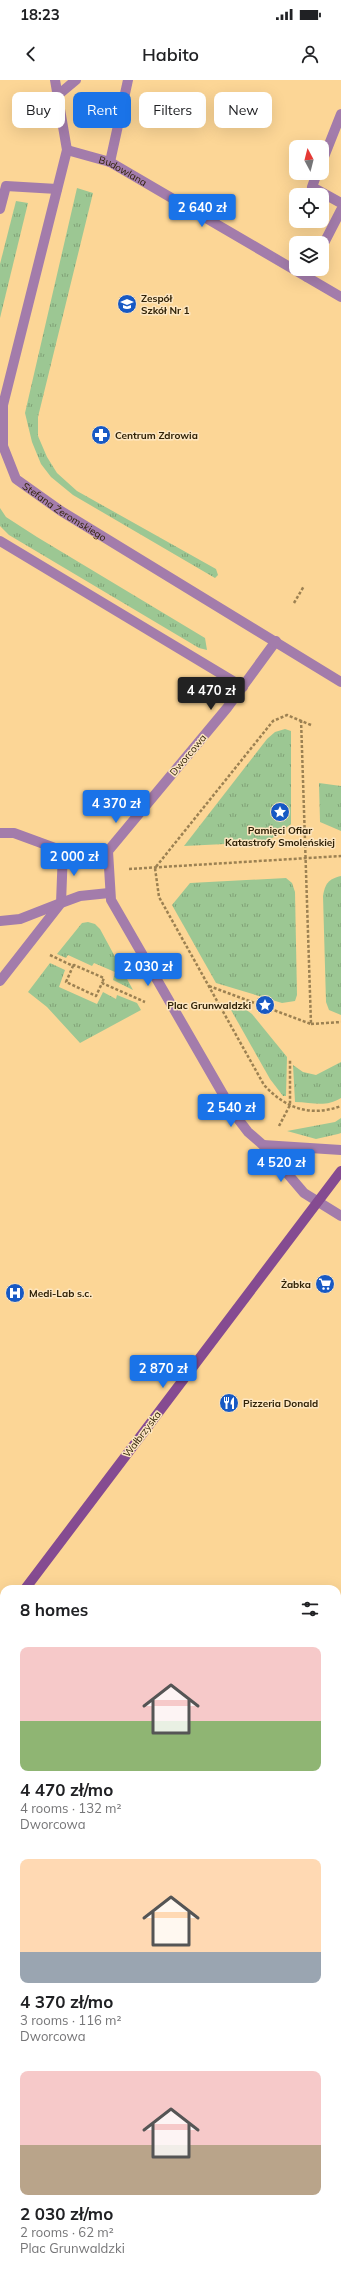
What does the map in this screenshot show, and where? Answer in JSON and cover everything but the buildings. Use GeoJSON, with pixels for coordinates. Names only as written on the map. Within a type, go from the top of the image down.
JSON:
{"type":"FeatureCollection","features":[{"type":"Feature","properties":{"kind":"main road"},"geometry":{"type":"LineString","coordinates":[[317,1201],[341,1171]]}},
{"type":"Feature","properties":{"kind":"main road","name":"Wałbrzyska"},"geometry":{"type":"LineString","coordinates":[[28,1585],[317,1201]]}},
{"type":"Feature","properties":{"kind":"street","name":"Stefana Żeromskiego"},"geometry":{"type":"LineString","coordinates":[[55,80],[57,92]]}},
{"type":"Feature","properties":{"kind":"street"},"geometry":{"type":"LineString","coordinates":[[62,92],[76,80]]}},
{"type":"Feature","properties":{"kind":"street"},"geometry":{"type":"LineString","coordinates":[[110,162],[128,80]]}},
{"type":"Feature","properties":{"kind":"street"},"geometry":{"type":"LineString","coordinates":[[329,144],[341,114]]}},
{"type":"Feature","properties":{"kind":"street","name":"Stefana Żeromskiego"},"geometry":{"type":"LineString","coordinates":[[63,128],[67,150],[3,404],[3,446],[16,479],[62,511],[341,682]]}},
{"type":"Feature","properties":{"kind":"street","name":"Budowlana"},"geometry":{"type":"LineString","coordinates":[[67,150],[110,162],[289,262]]}},
{"type":"Feature","properties":{"kind":"street"},"geometry":{"type":"LineString","coordinates":[[315,180],[312,187],[341,203]]}},
{"type":"Feature","properties":{"kind":"street"},"geometry":{"type":"LineString","coordinates":[[0,209],[6,186],[57,189]]}},
{"type":"Feature","properties":{"kind":"street"},"geometry":{"type":"LineString","coordinates":[[328,236],[341,210]]}},
{"type":"Feature","properties":{"kind":"street","name":"Budowlana"},"geometry":{"type":"LineString","coordinates":[[313,276],[341,296]]}},
{"type":"Feature","properties":{"kind":"street"},"geometry":{"type":"LineString","coordinates":[[0,541],[243,687]]}},
{"type":"Feature","properties":{"kind":"street","name":"Dworcowa"},"geometry":{"type":"LineString","coordinates":[[108,851],[243,687],[276,641]]}},
{"type":"Feature","properties":{"kind":"street"},"geometry":{"type":"LineString","coordinates":[[0,833],[14,833],[63,851],[108,851],[110,900],[235,1115],[248,1132],[263,1144],[304,1193],[341,1216]]}},
{"type":"Feature","properties":{"kind":"street"},"geometry":{"type":"LineString","coordinates":[[0,981],[61,903],[63,851]]}},
{"type":"Feature","properties":{"kind":"street"},"geometry":{"type":"LineString","coordinates":[[0,921],[20,919],[80,896],[109,893]]}},
{"type":"Feature","properties":{"kind":"street"},"geometry":{"type":"LineString","coordinates":[[263,1144],[341,1150]]}},
{"type":"Feature","properties":{"kind":"path"},"geometry":{"type":"LineString","coordinates":[[294,603],[304,586]]}},
{"type":"Feature","properties":{"kind":"path"},"geometry":{"type":"LineString","coordinates":[[311,725],[302,719],[286,715],[273,721],[155,868],[159,897],[264,1085],[276,1099],[306,1111],[325,1112],[341,1106]]}},
{"type":"Feature","properties":{"kind":"path"},"geometry":{"type":"LineString","coordinates":[[302,719],[311,1024]]}},
{"type":"Feature","properties":{"kind":"path"},"geometry":{"type":"LineString","coordinates":[[124,869],[341,856]]}},
{"type":"Feature","properties":{"kind":"path"},"geometry":{"type":"LineString","coordinates":[[50,955],[104,978],[96,996],[66,982],[74,966]]}},
{"type":"Feature","properties":{"kind":"path"},"geometry":{"type":"LineString","coordinates":[[102,983],[148,1003]]}},
{"type":"Feature","properties":{"kind":"path"},"geometry":{"type":"LineString","coordinates":[[209,986],[311,1024],[341,1022]]}},
{"type":"Feature","properties":{"kind":"path"},"geometry":{"type":"LineString","coordinates":[[278,1127],[290,1105],[290,1059]]}},
{"type":"Feature","properties":{"kind":"green space"},"geometry":{"type":"Polygon","coordinates":[[[77,188],[93,193],[38,417],[38,436],[47,457],[57,473],[77,491],[216,569],[218,575],[215,578],[73,495],[51,477],[41,464],[32,442],[25,413],[77,188]]]}},
{"type":"Feature","properties":{"kind":"green space"},"geometry":{"type":"Polygon","coordinates":[[[16,201],[28,203],[0,318],[0,264],[16,201]]]}},
{"type":"Feature","properties":{"kind":"green space"},"geometry":{"type":"Polygon","coordinates":[[[0,508],[6,517],[37,537],[205,638],[207,650],[199,648],[9,535],[0,526],[0,508]]]}},
{"type":"Feature","properties":{"kind":"green space"},"geometry":{"type":"Polygon","coordinates":[[[285,729],[291,731],[291,824],[267,842],[184,846],[267,739],[275,732],[285,729]]]}},
{"type":"Feature","properties":{"kind":"green space"},"geometry":{"type":"Polygon","coordinates":[[[319,783],[341,786],[341,831],[320,822],[319,783]]]}},
{"type":"Feature","properties":{"kind":"green space"},"geometry":{"type":"Polygon","coordinates":[[[341,876],[341,1015],[329,1010],[326,1002],[323,896],[325,888],[330,880],[341,876]]]}},
{"type":"Feature","properties":{"kind":"green space"},"geometry":{"type":"Polygon","coordinates":[[[286,878],[292,883],[295,892],[297,995],[295,1001],[282,1003],[216,983],[172,905],[190,883],[286,878]]]}},
{"type":"Feature","properties":{"kind":"green space"},"geometry":{"type":"Polygon","coordinates":[[[88,922],[95,924],[100,929],[133,990],[113,980],[115,972],[94,963],[92,966],[68,955],[66,958],[57,954],[82,923],[88,922]]]}},
{"type":"Feature","properties":{"kind":"green space"},"geometry":{"type":"Polygon","coordinates":[[[50,963],[65,970],[59,987],[97,1004],[103,992],[116,999],[117,995],[137,1003],[141,1010],[80,1043],[47,1007],[28,992],[50,963]]]}},
{"type":"Feature","properties":{"kind":"green space"},"geometry":{"type":"Polygon","coordinates":[[[241,1006],[252,1014],[287,1057],[286,1096],[283,1096],[270,1079],[231,1010],[241,1006]]]}},
{"type":"Feature","properties":{"kind":"green space"},"geometry":{"type":"Polygon","coordinates":[[[341,1062],[341,1098],[324,1104],[295,1102],[293,1065],[303,1072],[316,1075],[341,1062]]]}},
{"type":"Feature","properties":{"kind":"green space"},"geometry":{"type":"Polygon","coordinates":[[[341,1118],[341,1133],[338,1134],[316,1139],[287,1131],[335,1122],[341,1118]]]}},
{"type":"Feature","properties":{"kind":"place","name":"Zespół Szkół Nr 1"},"geometry":{"type":"Point","coordinates":[127,304]}},
{"type":"Feature","properties":{"kind":"place","name":"Centrum Zdrowia"},"geometry":{"type":"Point","coordinates":[101,435]}},
{"type":"Feature","properties":{"kind":"place","name":"Pamięci Ofiar Katastrofy Smoleńskiej"},"geometry":{"type":"Point","coordinates":[280,812]}},
{"type":"Feature","properties":{"kind":"place","name":"Plac Grunwaldzki"},"geometry":{"type":"Point","coordinates":[265,1005]}},
{"type":"Feature","properties":{"kind":"place","name":"Żabka"},"geometry":{"type":"Point","coordinates":[325,1284]}},
{"type":"Feature","properties":{"kind":"place","name":"Medi-Lab s.c."},"geometry":{"type":"Point","coordinates":[15,1293]}},
{"type":"Feature","properties":{"kind":"place","name":"Pizzeria Donald"},"geometry":{"type":"Point","coordinates":[229,1403]}}]}
